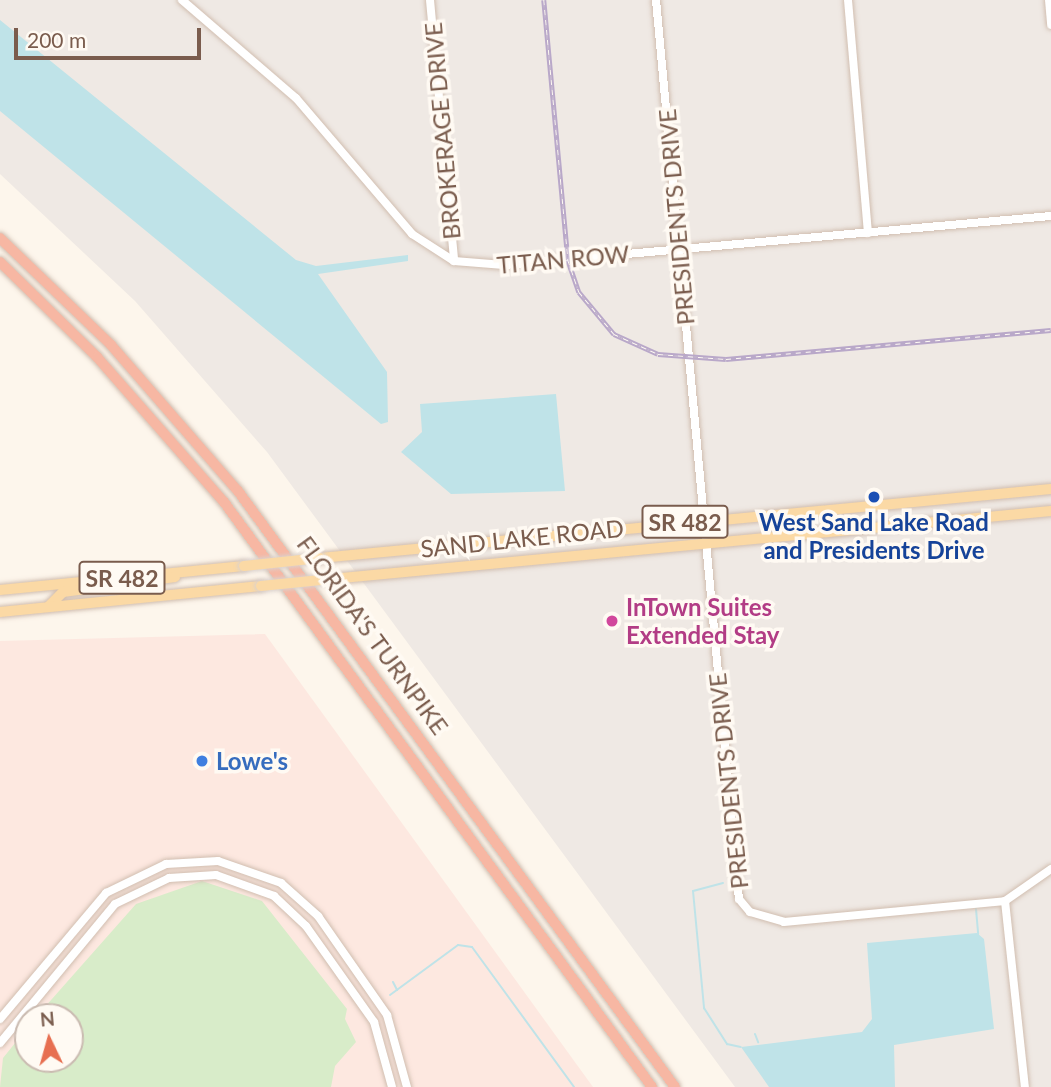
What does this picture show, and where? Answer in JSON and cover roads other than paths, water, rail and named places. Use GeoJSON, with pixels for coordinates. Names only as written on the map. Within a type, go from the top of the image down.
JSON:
{"type":"FeatureCollection","features":[{"type":"Feature","properties":{"kind":"highway","name":"FLORIDA'S TURNPIKE"},"geometry":{"type":"LineString","coordinates":[[0,238],[111,345],[246,500],[676,1087]]}},
{"type":"Feature","properties":{"kind":"highway","name":"FLORIDA'S TURNPIKE"},"geometry":{"type":"LineString","coordinates":[[0,262],[97,357],[224,502],[652,1087]]}},
{"type":"Feature","properties":{"kind":"main road","name":"SAND LAKE ROAD"},"geometry":{"type":"LineString","coordinates":[[199,570],[1051,489]]}},
{"type":"Feature","properties":{"kind":"main road","name":"SAND LAKE ROAD"},"geometry":{"type":"LineString","coordinates":[[48,607],[704,542],[1051,511]]}},
{"type":"Feature","properties":{"kind":"main road","name":"SR 482"},"geometry":{"type":"LineString","coordinates":[[0,590],[199,570]]}},
{"type":"Feature","properties":{"kind":"main road"},"geometry":{"type":"LineString","coordinates":[[48,607],[63,592],[156,583],[199,570]]}},
{"type":"Feature","properties":{"kind":"main road","name":"SR 482"},"geometry":{"type":"LineString","coordinates":[[0,612],[48,607]]}},
{"type":"Feature","properties":{"kind":"street","name":"TITAN ROW"},"geometry":{"type":"LineString","coordinates":[[182,0],[296,98],[412,234],[454,261],[504,265],[1051,216]]}},
{"type":"Feature","properties":{"kind":"street","name":"BROKERAGE DRIVE"},"geometry":{"type":"LineString","coordinates":[[430,0],[454,261]]}},
{"type":"Feature","properties":{"kind":"street","name":"PRESIDENTS DRIVE"},"geometry":{"type":"LineString","coordinates":[[656,0],[736,883],[750,912],[784,922],[1005,901],[1051,869]]}},
{"type":"Feature","properties":{"kind":"street"},"geometry":{"type":"LineString","coordinates":[[848,0],[868,233]]}},
{"type":"Feature","properties":{"kind":"street"},"geometry":{"type":"LineString","coordinates":[[1049,0],[1051,25]]}},
{"type":"Feature","properties":{"kind":"street"},"geometry":{"type":"LineString","coordinates":[[0,1019],[106,893],[166,864],[218,860],[281,883],[317,916],[387,1015],[407,1087]]}},
{"type":"Feature","properties":{"kind":"street"},"geometry":{"type":"LineString","coordinates":[[0,1043],[115,904],[169,878],[216,875],[274,896],[306,926],[374,1022],[392,1087]]}},
{"type":"Feature","properties":{"kind":"street"},"geometry":{"type":"LineString","coordinates":[[1005,901],[1025,1087]]}},
{"type":"Feature","properties":{"kind":"water"},"geometry":{"type":"Polygon","coordinates":[[[0,20],[296,260],[316,266],[408,255],[408,261],[318,274],[387,372],[388,422],[381,424],[0,111],[0,20]]]}},
{"type":"Feature","properties":{"kind":"water"},"geometry":{"type":"Polygon","coordinates":[[[556,394],[565,491],[451,494],[401,452],[422,432],[420,404],[556,394]]]}},
{"type":"Feature","properties":{"kind":"water"},"geometry":{"type":"Polygon","coordinates":[[[977,933],[984,939],[994,1029],[894,1045],[895,1087],[769,1087],[741,1047],[862,1032],[872,1019],[867,943],[977,933]]]}},
{"type":"Feature","properties":{"kind":"waterway"},"geometry":{"type":"LineString","coordinates":[[723,883],[693,891],[704,1008],[727,1044],[741,1047]]}},
{"type":"Feature","properties":{"kind":"waterway"},"geometry":{"type":"LineString","coordinates":[[976,909],[978,934]]}},
{"type":"Feature","properties":{"kind":"waterway"},"geometry":{"type":"LineString","coordinates":[[390,995],[458,945],[472,947],[574,1087]]}},
{"type":"Feature","properties":{"kind":"waterway"},"geometry":{"type":"LineString","coordinates":[[393,982],[397,990]]}},
{"type":"Feature","properties":{"kind":"waterway"},"geometry":{"type":"LineString","coordinates":[[755,1034],[758,1042]]}},
{"type":"Feature","properties":{"kind":"railway"},"geometry":{"type":"LineString","coordinates":[[544,0],[568,260],[579,292],[614,334],[658,354],[726,359],[1051,330]]}},
{"type":"Feature","properties":{"kind":"place","name":"West Sand Lake Road and Presidents Drive"},"geometry":{"type":"Point","coordinates":[874,497]}},
{"type":"Feature","properties":{"kind":"place","name":"InTown Suites Extended Stay"},"geometry":{"type":"Point","coordinates":[612,621]}},
{"type":"Feature","properties":{"kind":"place","name":"Lowe's"},"geometry":{"type":"Point","coordinates":[202,761]}}]}
